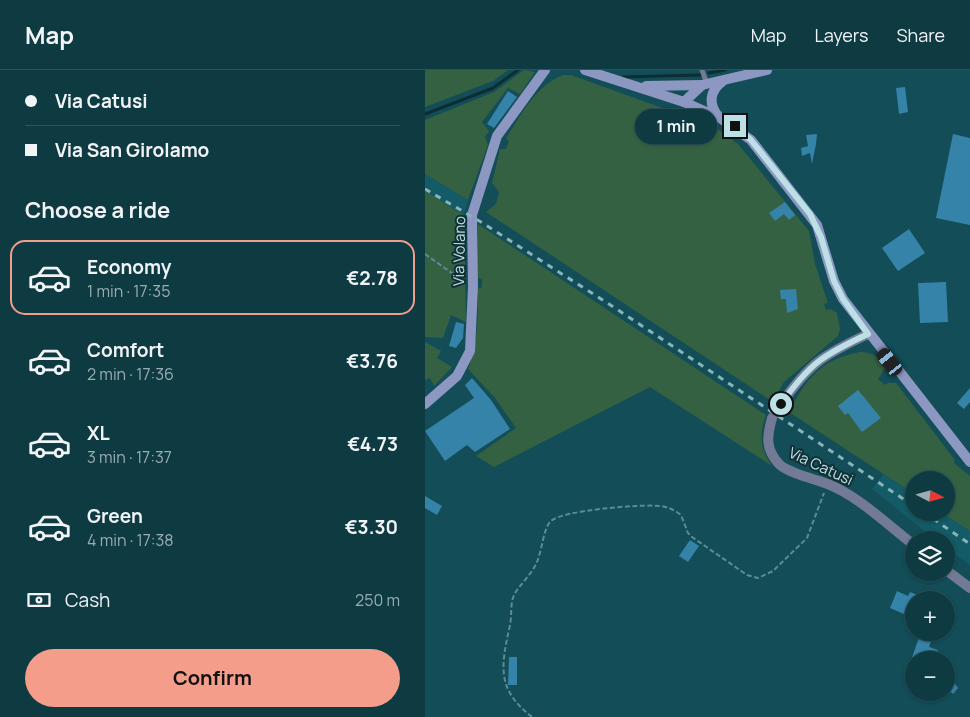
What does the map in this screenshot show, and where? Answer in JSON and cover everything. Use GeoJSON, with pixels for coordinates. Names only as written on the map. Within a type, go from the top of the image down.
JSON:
{"type":"FeatureCollection","features":[{"type":"Feature","properties":{"kind":"street","name":"Via Volano"},"geometry":{"type":"LineString","coordinates":[[425,404],[457,376],[469,351],[473,287],[472,215],[497,136],[545,70]]}},
{"type":"Feature","properties":{"kind":"street"},"geometry":{"type":"LineString","coordinates":[[585,70],[685,102],[735,126],[751,140],[810,214],[821,237],[834,281],[843,299],[868,334],[970,462]]}},
{"type":"Feature","properties":{"kind":"street"},"geometry":{"type":"LineString","coordinates":[[634,86],[705,84],[767,70]]}},
{"type":"Feature","properties":{"kind":"street"},"geometry":{"type":"LineString","coordinates":[[720,118],[714,111],[711,98],[717,85],[724,80]]}},
{"type":"Feature","properties":{"kind":"street"},"geometry":{"type":"LineString","coordinates":[[685,102],[705,84]]}},
{"type":"Feature","properties":{"kind":"street"},"geometry":{"type":"LineString","coordinates":[[781,404],[799,378],[815,362],[836,348],[868,334]]}},
{"type":"Feature","properties":{"kind":"street","name":"Via Catusi"},"geometry":{"type":"LineString","coordinates":[[772,418],[767,434],[769,451],[780,466],[828,484],[849,495],[905,538]]}},
{"type":"Feature","properties":{"kind":"street"},"geometry":{"type":"LineString","coordinates":[[955,577],[970,588]]}},
{"type":"Feature","properties":{"kind":"lane"},"geometry":{"type":"LineString","coordinates":[[702,70],[705,84]]}},
{"type":"Feature","properties":{"kind":"path"},"geometry":{"type":"LineString","coordinates":[[425,254],[459,279]]}},
{"type":"Feature","properties":{"kind":"path"},"geometry":{"type":"LineString","coordinates":[[532,717],[509,693],[503,680],[504,651],[513,599],[537,563],[547,526],[551,521],[570,514],[616,508],[659,506],[668,508],[681,515],[688,533],[747,574],[758,578],[773,571],[807,538],[828,484]]}},
{"type":"Feature","properties":{"kind":"shaded area"},"geometry":{"type":"Polygon","coordinates":[[[425,174],[468,200],[464,215],[425,191],[425,174]]]}},
{"type":"Feature","properties":{"kind":"shaded area"},"geometry":{"type":"Polygon","coordinates":[[[883,474],[905,488],[905,515],[872,489],[883,474]]]}},
{"type":"Feature","properties":{"kind":"shaded area"},"geometry":{"type":"Polygon","coordinates":[[[912,521],[954,521],[970,531],[970,565],[955,554],[955,531],[925,531],[912,521]]]}},
{"type":"Feature","properties":{"kind":"green space"},"geometry":{"type":"Polygon","coordinates":[[[425,70],[508,70],[493,81],[425,107],[425,70]]]}},
{"type":"Feature","properties":{"kind":"green space"},"geometry":{"type":"Polygon","coordinates":[[[524,70],[535,72],[520,94],[508,88],[482,122],[489,131],[485,137],[488,145],[468,200],[425,174],[425,120],[494,92],[524,70]]]}},
{"type":"Feature","properties":{"kind":"green space"},"geometry":{"type":"Polygon","coordinates":[[[563,75],[571,75],[715,127],[738,144],[809,231],[815,264],[828,303],[824,304],[826,310],[831,309],[837,313],[840,329],[838,336],[784,382],[773,402],[486,212],[496,204],[499,192],[492,183],[500,149],[506,149],[509,141],[506,138],[537,93],[553,80],[563,75]]]}},
{"type":"Feature","properties":{"kind":"green space"},"geometry":{"type":"Polygon","coordinates":[[[425,191],[464,215],[466,322],[451,315],[443,338],[425,337],[425,191]]]}},
{"type":"Feature","properties":{"kind":"green space"},"geometry":{"type":"Polygon","coordinates":[[[478,224],[766,415],[762,429],[762,442],[765,454],[772,466],[650,387],[494,467],[476,456],[516,428],[495,398],[468,369],[476,339],[478,289],[482,287],[482,279],[478,278],[477,273],[478,224]]]}},
{"type":"Feature","properties":{"kind":"green space"},"geometry":{"type":"Polygon","coordinates":[[[425,342],[441,351],[437,358],[452,367],[434,386],[430,378],[425,380],[425,342]]]}},
{"type":"Feature","properties":{"kind":"green space"},"geometry":{"type":"Polygon","coordinates":[[[864,352],[872,354],[881,360],[886,367],[878,379],[885,385],[896,383],[955,460],[954,463],[970,476],[970,531],[954,521],[955,471],[905,471],[905,488],[789,412],[802,390],[816,372],[825,365],[846,355],[864,352]]]}},
{"type":"Feature","properties":{"kind":"building"},"geometry":{"type":"Polygon","coordinates":[[[905,87],[908,112],[899,114],[896,88],[905,87]]]}},
{"type":"Feature","properties":{"kind":"building"},"geometry":{"type":"Polygon","coordinates":[[[508,91],[517,97],[494,128],[487,124],[508,91]]]}},
{"type":"Feature","properties":{"kind":"building"},"geometry":{"type":"Polygon","coordinates":[[[817,134],[812,164],[810,153],[802,156],[801,148],[808,146],[806,135],[817,134]]]}},
{"type":"Feature","properties":{"kind":"building"},"geometry":{"type":"Polygon","coordinates":[[[953,134],[970,138],[970,225],[936,218],[953,134]]]}},
{"type":"Feature","properties":{"kind":"building"},"geometry":{"type":"Polygon","coordinates":[[[785,202],[795,215],[789,220],[784,214],[775,221],[769,213],[785,202]]]}},
{"type":"Feature","properties":{"kind":"building"},"geometry":{"type":"Polygon","coordinates":[[[909,229],[925,253],[898,271],[882,248],[909,229]]]}},
{"type":"Feature","properties":{"kind":"building"},"geometry":{"type":"Polygon","coordinates":[[[946,282],[948,322],[920,323],[918,283],[946,282]]]}},
{"type":"Feature","properties":{"kind":"building"},"geometry":{"type":"Polygon","coordinates":[[[796,289],[798,309],[787,313],[786,299],[781,299],[780,290],[796,289]]]}},
{"type":"Feature","properties":{"kind":"building"},"geometry":{"type":"Polygon","coordinates":[[[456,322],[464,324],[463,338],[456,348],[449,346],[456,322]]]}},
{"type":"Feature","properties":{"kind":"building"},"geometry":{"type":"Polygon","coordinates":[[[472,378],[491,400],[510,429],[475,452],[467,445],[445,461],[425,431],[474,398],[465,385],[472,378]]]}},
{"type":"Feature","properties":{"kind":"building"},"geometry":{"type":"Polygon","coordinates":[[[970,388],[970,402],[964,409],[957,403],[970,388]]]}},
{"type":"Feature","properties":{"kind":"building"},"geometry":{"type":"Polygon","coordinates":[[[858,390],[881,418],[862,432],[848,413],[845,415],[838,406],[858,390]]]}},
{"type":"Feature","properties":{"kind":"building"},"geometry":{"type":"Polygon","coordinates":[[[425,496],[442,506],[437,515],[425,508],[425,496]]]}},
{"type":"Feature","properties":{"kind":"building"},"geometry":{"type":"Polygon","coordinates":[[[690,540],[699,546],[688,562],[679,556],[690,540]]]}},
{"type":"Feature","properties":{"kind":"building"},"geometry":{"type":"Polygon","coordinates":[[[897,591],[905,595],[904,614],[890,608],[897,591]]]}},
{"type":"Feature","properties":{"kind":"building"},"geometry":{"type":"Polygon","coordinates":[[[918,641],[931,641],[929,647],[938,650],[938,651],[914,651],[918,641]]]}},
{"type":"Feature","properties":{"kind":"building"},"geometry":{"type":"Polygon","coordinates":[[[509,657],[517,657],[517,685],[508,685],[509,657]]]}},
{"type":"Feature","properties":{"kind":"waterway"},"geometry":{"type":"LineString","coordinates":[[425,114],[493,88],[518,70]]}},
{"type":"Feature","properties":{"kind":"waterway"},"geometry":{"type":"LineString","coordinates":[[709,73],[725,70]]}},
{"type":"Feature","properties":{"kind":"waterway"},"geometry":{"type":"LineString","coordinates":[[623,77],[700,75]]}},
{"type":"Feature","properties":{"kind":"tunnel"},"geometry":{"type":"LineString","coordinates":[[772,418],[781,404]]}},
{"type":"Feature","properties":{"kind":"railway"},"geometry":{"type":"LineString","coordinates":[[425,189],[481,222],[615,308],[905,500]]}},
{"type":"Feature","properties":{"kind":"railway"},"geometry":{"type":"LineString","coordinates":[[936,521],[970,544]]}},
{"type":"Feature","properties":{"kind":"route"},"geometry":{"type":"LineString","coordinates":[[735,126],[751,140],[810,214],[817,225],[834,281],[843,299],[868,334],[836,348],[815,362],[799,378],[781,404]]}}]}
